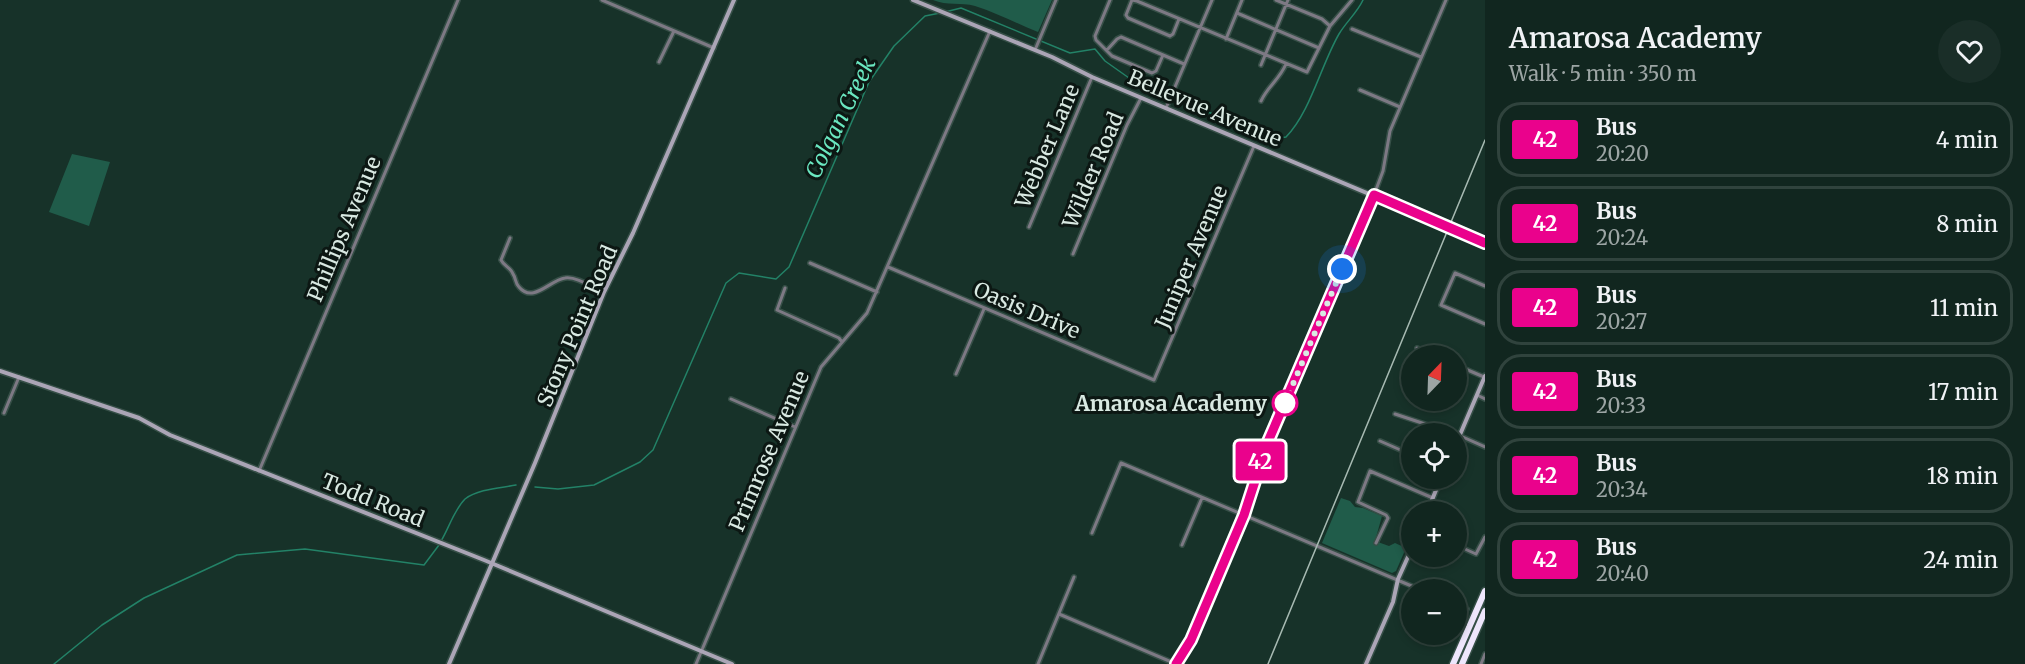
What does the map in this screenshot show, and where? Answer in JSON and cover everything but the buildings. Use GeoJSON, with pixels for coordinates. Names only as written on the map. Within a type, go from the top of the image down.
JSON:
{"type":"FeatureCollection","features":[{"type":"Feature","properties":{"kind":"highway"},"geometry":{"type":"LineString","coordinates":[[1453,664],[1485,591]]}},
{"type":"Feature","properties":{"kind":"highway"},"geometry":{"type":"LineString","coordinates":[[1462,664],[1485,611]]}},
{"type":"Feature","properties":{"kind":"main road","name":"Stony Point Road"},"geometry":{"type":"LineString","coordinates":[[449,664],[535,463],[604,292],[633,233],[734,0]]}},
{"type":"Feature","properties":{"kind":"main road","name":"Bellevue Avenue"},"geometry":{"type":"LineString","coordinates":[[913,0],[939,9],[1092,77],[1485,243]]}},
{"type":"Feature","properties":{"kind":"main road","name":"Todd Road"},"geometry":{"type":"LineString","coordinates":[[0,371],[139,418],[170,435],[491,563],[732,664]]}},
{"type":"Feature","properties":{"kind":"main road"},"geometry":{"type":"LineString","coordinates":[[1463,423],[1485,377]]}},
{"type":"Feature","properties":{"kind":"main road"},"geometry":{"type":"LineString","coordinates":[[1432,501],[1437,489]]}},
{"type":"Feature","properties":{"kind":"main road"},"geometry":{"type":"LineString","coordinates":[[1366,664],[1393,602],[1403,567]]}},
{"type":"Feature","properties":{"kind":"street","name":"Phillips Avenue"},"geometry":{"type":"LineString","coordinates":[[259,471],[458,0]]}},
{"type":"Feature","properties":{"kind":"street"},"geometry":{"type":"LineString","coordinates":[[602,0],[714,48]]}},
{"type":"Feature","properties":{"kind":"street"},"geometry":{"type":"LineString","coordinates":[[1035,50],[1056,0]]}},
{"type":"Feature","properties":{"kind":"street"},"geometry":{"type":"LineString","coordinates":[[1110,0],[1095,36],[1096,40],[1116,58],[1152,73],[1156,71],[1163,55]]}},
{"type":"Feature","properties":{"kind":"street"},"geometry":{"type":"LineString","coordinates":[[1179,19],[1173,34],[1166,34],[1127,17],[1126,13],[1132,0],[1179,19],[1286,64],[1307,72],[1330,26],[1352,0]]}},
{"type":"Feature","properties":{"kind":"street"},"geometry":{"type":"LineString","coordinates":[[1166,108],[1212,0]]}},
{"type":"Feature","properties":{"kind":"street"},"geometry":{"type":"LineString","coordinates":[[1226,39],[1242,0]]}},
{"type":"Feature","properties":{"kind":"street"},"geometry":{"type":"LineString","coordinates":[[1276,0],[1322,19],[1330,26]]}},
{"type":"Feature","properties":{"kind":"street"},"geometry":{"type":"LineString","coordinates":[[1261,65],[1288,0]]}},
{"type":"Feature","properties":{"kind":"street"},"geometry":{"type":"LineString","coordinates":[[1342,0],[1348,5]]}},
{"type":"Feature","properties":{"kind":"street"},"geometry":{"type":"LineString","coordinates":[[1059,614],[1176,664],[1191,640],[1244,515],[1267,444],[1374,195],[1383,171],[1390,131],[1446,0]]}},
{"type":"Feature","properties":{"kind":"street"},"geometry":{"type":"LineString","coordinates":[[1237,14],[1318,48]]}},
{"type":"Feature","properties":{"kind":"street"},"geometry":{"type":"LineString","coordinates":[[1352,29],[1421,57]]}},
{"type":"Feature","properties":{"kind":"street"},"geometry":{"type":"LineString","coordinates":[[659,62],[674,31]]}},
{"type":"Feature","properties":{"kind":"street","name":"Primrose Avenue"},"geometry":{"type":"LineString","coordinates":[[696,664],[821,366],[867,313],[990,31]]}},
{"type":"Feature","properties":{"kind":"street"},"geometry":{"type":"LineString","coordinates":[[1107,50],[1117,39],[1121,38],[1184,64]]}},
{"type":"Feature","properties":{"kind":"street"},"geometry":{"type":"LineString","coordinates":[[1261,101],[1264,94],[1281,77],[1286,64]]}},
{"type":"Feature","properties":{"kind":"street","name":"Webber Lane"},"geometry":{"type":"LineString","coordinates":[[1029,228],[1092,77]]}},
{"type":"Feature","properties":{"kind":"street"},"geometry":{"type":"LineString","coordinates":[[1360,90],[1400,107]]}},
{"type":"Feature","properties":{"kind":"street","name":"Wilder Road"},"geometry":{"type":"LineString","coordinates":[[1073,254],[1127,125],[1141,98]]}},
{"type":"Feature","properties":{"kind":"street","name":"Juniper Avenue"},"geometry":{"type":"LineString","coordinates":[[1154,380],[1255,146]]}},
{"type":"Feature","properties":{"kind":"street"},"geometry":{"type":"LineString","coordinates":[[510,238],[501,260],[513,272],[521,289],[530,293],[536,292],[557,281],[569,278],[604,292]]}},
{"type":"Feature","properties":{"kind":"street"},"geometry":{"type":"LineString","coordinates":[[810,263],[877,292]]}},
{"type":"Feature","properties":{"kind":"street","name":"Oasis Drive"},"geometry":{"type":"LineString","coordinates":[[888,267],[1154,380]]}},
{"type":"Feature","properties":{"kind":"street"},"geometry":{"type":"LineString","coordinates":[[1485,286],[1455,273],[1441,305],[1485,324]]}},
{"type":"Feature","properties":{"kind":"street"},"geometry":{"type":"LineString","coordinates":[[785,288],[777,310],[839,338],[842,342]]}},
{"type":"Feature","properties":{"kind":"street"},"geometry":{"type":"LineString","coordinates":[[956,374],[984,309]]}},
{"type":"Feature","properties":{"kind":"street"},"geometry":{"type":"LineString","coordinates":[[1467,370],[1485,377]]}},
{"type":"Feature","properties":{"kind":"street"},"geometry":{"type":"LineString","coordinates":[[3,414],[19,377]]}},
{"type":"Feature","properties":{"kind":"street"},"geometry":{"type":"LineString","coordinates":[[1477,395],[1485,399]]}},
{"type":"Feature","properties":{"kind":"street"},"geometry":{"type":"LineString","coordinates":[[731,399],[795,427]]}},
{"type":"Feature","properties":{"kind":"street"},"geometry":{"type":"LineString","coordinates":[[1395,414],[1423,423]]}},
{"type":"Feature","properties":{"kind":"street"},"geometry":{"type":"LineString","coordinates":[[1467,439],[1485,447]]}},
{"type":"Feature","properties":{"kind":"street"},"geometry":{"type":"LineString","coordinates":[[1380,441],[1401,450]]}},
{"type":"Feature","properties":{"kind":"street"},"geometry":{"type":"LineString","coordinates":[[1092,534],[1121,463],[1367,564],[1401,580]]}},
{"type":"Feature","properties":{"kind":"street"},"geometry":{"type":"LineString","coordinates":[[1376,543],[1388,518],[1358,502],[1370,471],[1433,498]]}},
{"type":"Feature","properties":{"kind":"street"},"geometry":{"type":"LineString","coordinates":[[1182,545],[1202,498]]}},
{"type":"Feature","properties":{"kind":"street"},"geometry":{"type":"LineString","coordinates":[[1467,550],[1476,554],[1485,537]]}},
{"type":"Feature","properties":{"kind":"street"},"geometry":{"type":"LineString","coordinates":[[1038,664],[1074,577]]}},
{"type":"Feature","properties":{"kind":"street"},"geometry":{"type":"LineString","coordinates":[[1481,664],[1485,654]]}},
{"type":"Feature","properties":{"kind":"green space"},"geometry":{"type":"Polygon","coordinates":[[[933,0],[1052,0],[1038,32],[975,6],[933,0]]]}},
{"type":"Feature","properties":{"kind":"green space"},"geometry":{"type":"Polygon","coordinates":[[[72,154],[110,162],[89,226],[49,212],[72,154]]]}},
{"type":"Feature","properties":{"kind":"green space"},"geometry":{"type":"Polygon","coordinates":[[[1341,498],[1350,501],[1355,507],[1382,516],[1375,541],[1389,546],[1395,543],[1401,546],[1401,560],[1396,571],[1392,573],[1322,543],[1341,498]]]}},
{"type":"Feature","properties":{"kind":"waterway","name":"Colgan Creek"},"geometry":{"type":"LineString","coordinates":[[945,12],[961,8],[1070,53],[1095,49],[1105,61],[1129,78],[1149,84],[1163,93],[1274,139],[1286,137],[1302,115],[1339,34],[1363,0]]}},
{"type":"Feature","properties":{"kind":"waterway","name":"Colgan Creek"},"geometry":{"type":"LineString","coordinates":[[535,487],[558,489],[594,485],[640,462],[653,450],[726,283],[739,273],[776,279],[789,267],[869,82],[894,46],[925,16],[940,13]]}},
{"type":"Feature","properties":{"kind":"waterway","name":"Colgan Creek"},"geometry":{"type":"LineString","coordinates":[[441,541],[465,499],[483,491],[516,485]]}},
{"type":"Feature","properties":{"kind":"waterway","name":"Colgan Creek"},"geometry":{"type":"LineString","coordinates":[[54,664],[102,625],[144,598],[237,555],[305,549],[424,565],[439,545]]}},
{"type":"Feature","properties":{"kind":"railway"},"geometry":{"type":"LineString","coordinates":[[1268,664],[1485,140]]}},
{"type":"Feature","properties":{"kind":"bus line","name":"42"},"geometry":{"type":"LineString","coordinates":[[1176,664],[1191,640],[1244,515],[1267,444],[1374,195],[1485,243]]}},
{"type":"Feature","properties":{"kind":"place","name":"Amarosa Academy"},"geometry":{"type":"Point","coordinates":[1285,403]}},
{"type":"Feature","properties":{"kind":"route"},"geometry":{"type":"LineString","coordinates":[[1285,403],[1342,269]]}}]}
